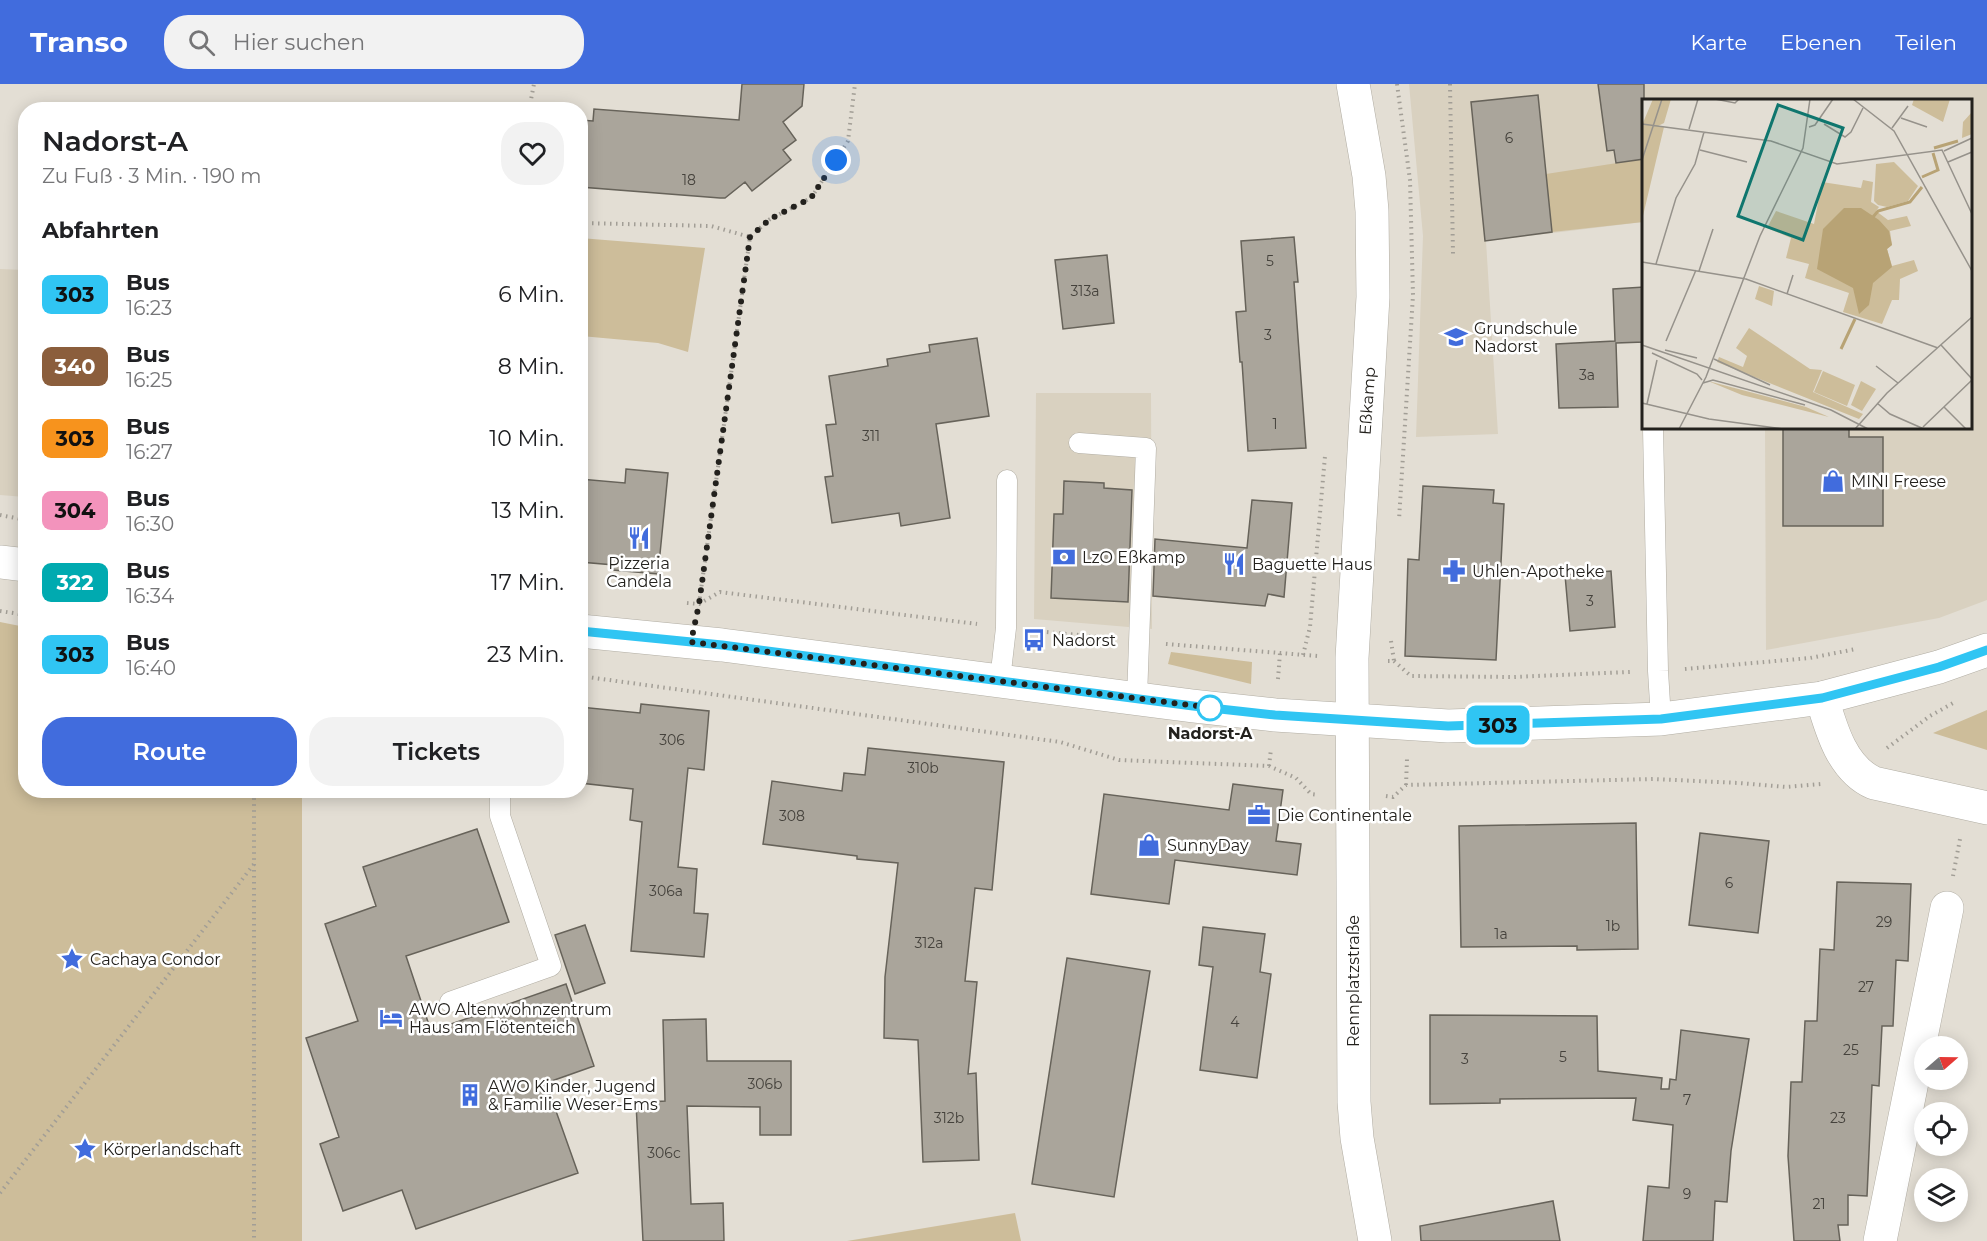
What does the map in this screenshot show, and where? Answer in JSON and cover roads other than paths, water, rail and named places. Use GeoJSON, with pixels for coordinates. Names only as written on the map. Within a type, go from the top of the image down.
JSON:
{"type":"FeatureCollection","features":[{"type":"Feature","properties":{"kind":"street","name":"Eßkamp"},"geometry":{"type":"LineString","coordinates":[[1352,720],[1354,616],[1373,297],[1372,211],[1369,176],[1353,84]]}},
{"type":"Feature","properties":{"kind":"street"},"geometry":{"type":"LineString","coordinates":[[0,562],[18,564]]}},
{"type":"Feature","properties":{"kind":"street"},"geometry":{"type":"LineString","coordinates":[[588,632],[691,642],[1275,715],[1448,726],[1661,719],[1822,698],[1939,667],[1987,650]]}},
{"type":"Feature","properties":{"kind":"street"},"geometry":{"type":"LineString","coordinates":[[1822,698],[1831,729],[1856,771],[1874,783],[1977,805]]}},
{"type":"Feature","properties":{"kind":"street","name":"Rennplatzstraße"},"geometry":{"type":"LineString","coordinates":[[1352,720],[1354,1102],[1357,1138],[1375,1241]]}},
{"type":"Feature","properties":{"kind":"street"},"geometry":{"type":"LineString","coordinates":[[1880,1241],[1947,908]]}},
{"type":"Feature","properties":{"kind":"lane"},"geometry":{"type":"LineString","coordinates":[[1653,429],[1661,719]]}},
{"type":"Feature","properties":{"kind":"lane"},"geometry":{"type":"LineString","coordinates":[[1078,442],[1146,448],[1137,698]]}},
{"type":"Feature","properties":{"kind":"lane"},"geometry":{"type":"LineString","coordinates":[[1000,680],[1006,628],[1007,480]]}},
{"type":"Feature","properties":{"kind":"lane"},"geometry":{"type":"LineString","coordinates":[[450,1002],[551,966],[500,816],[500,798]]}},
{"type":"Feature","properties":{"kind":"place","name":"Grundschule Nadorst"},"geometry":{"type":"Point","coordinates":[1456,337]}},
{"type":"Feature","properties":{"kind":"place","name":"MINI Freese"},"geometry":{"type":"Point","coordinates":[1833,481]}},
{"type":"Feature","properties":{"kind":"place","name":"Pizzeria Candela"},"geometry":{"type":"Point","coordinates":[639,538]}},
{"type":"Feature","properties":{"kind":"place","name":"LzO Eßkamp"},"geometry":{"type":"Point","coordinates":[1064,557]}},
{"type":"Feature","properties":{"kind":"place","name":"Baguette Haus"},"geometry":{"type":"Point","coordinates":[1234,564]}},
{"type":"Feature","properties":{"kind":"place","name":"Uhlen-Apotheke"},"geometry":{"type":"Point","coordinates":[1454,571]}},
{"type":"Feature","properties":{"kind":"place","name":"Nadorst"},"geometry":{"type":"Point","coordinates":[1034,640]}},
{"type":"Feature","properties":{"kind":"place","name":"Nadorst-A"},"geometry":{"type":"Point","coordinates":[1210,708]}},
{"type":"Feature","properties":{"kind":"place","name":"Die Continentale"},"geometry":{"type":"Point","coordinates":[1259,815]}},
{"type":"Feature","properties":{"kind":"place","name":"SunnyDay"},"geometry":{"type":"Point","coordinates":[1149,845]}},
{"type":"Feature","properties":{"kind":"place","name":"Cachaya Condor"},"geometry":{"type":"Point","coordinates":[72,959]}},
{"type":"Feature","properties":{"kind":"place","name":"AWO Altenwohnzentrum Haus am Flötenteich"},"geometry":{"type":"Point","coordinates":[391,1018]}},
{"type":"Feature","properties":{"kind":"place","name":"AWO Kinder, Jugend & Familie Weser-Ems"},"geometry":{"type":"Point","coordinates":[470,1095]}},
{"type":"Feature","properties":{"kind":"place","name":"Körperlandschaft"},"geometry":{"type":"Point","coordinates":[85,1149]}}]}
